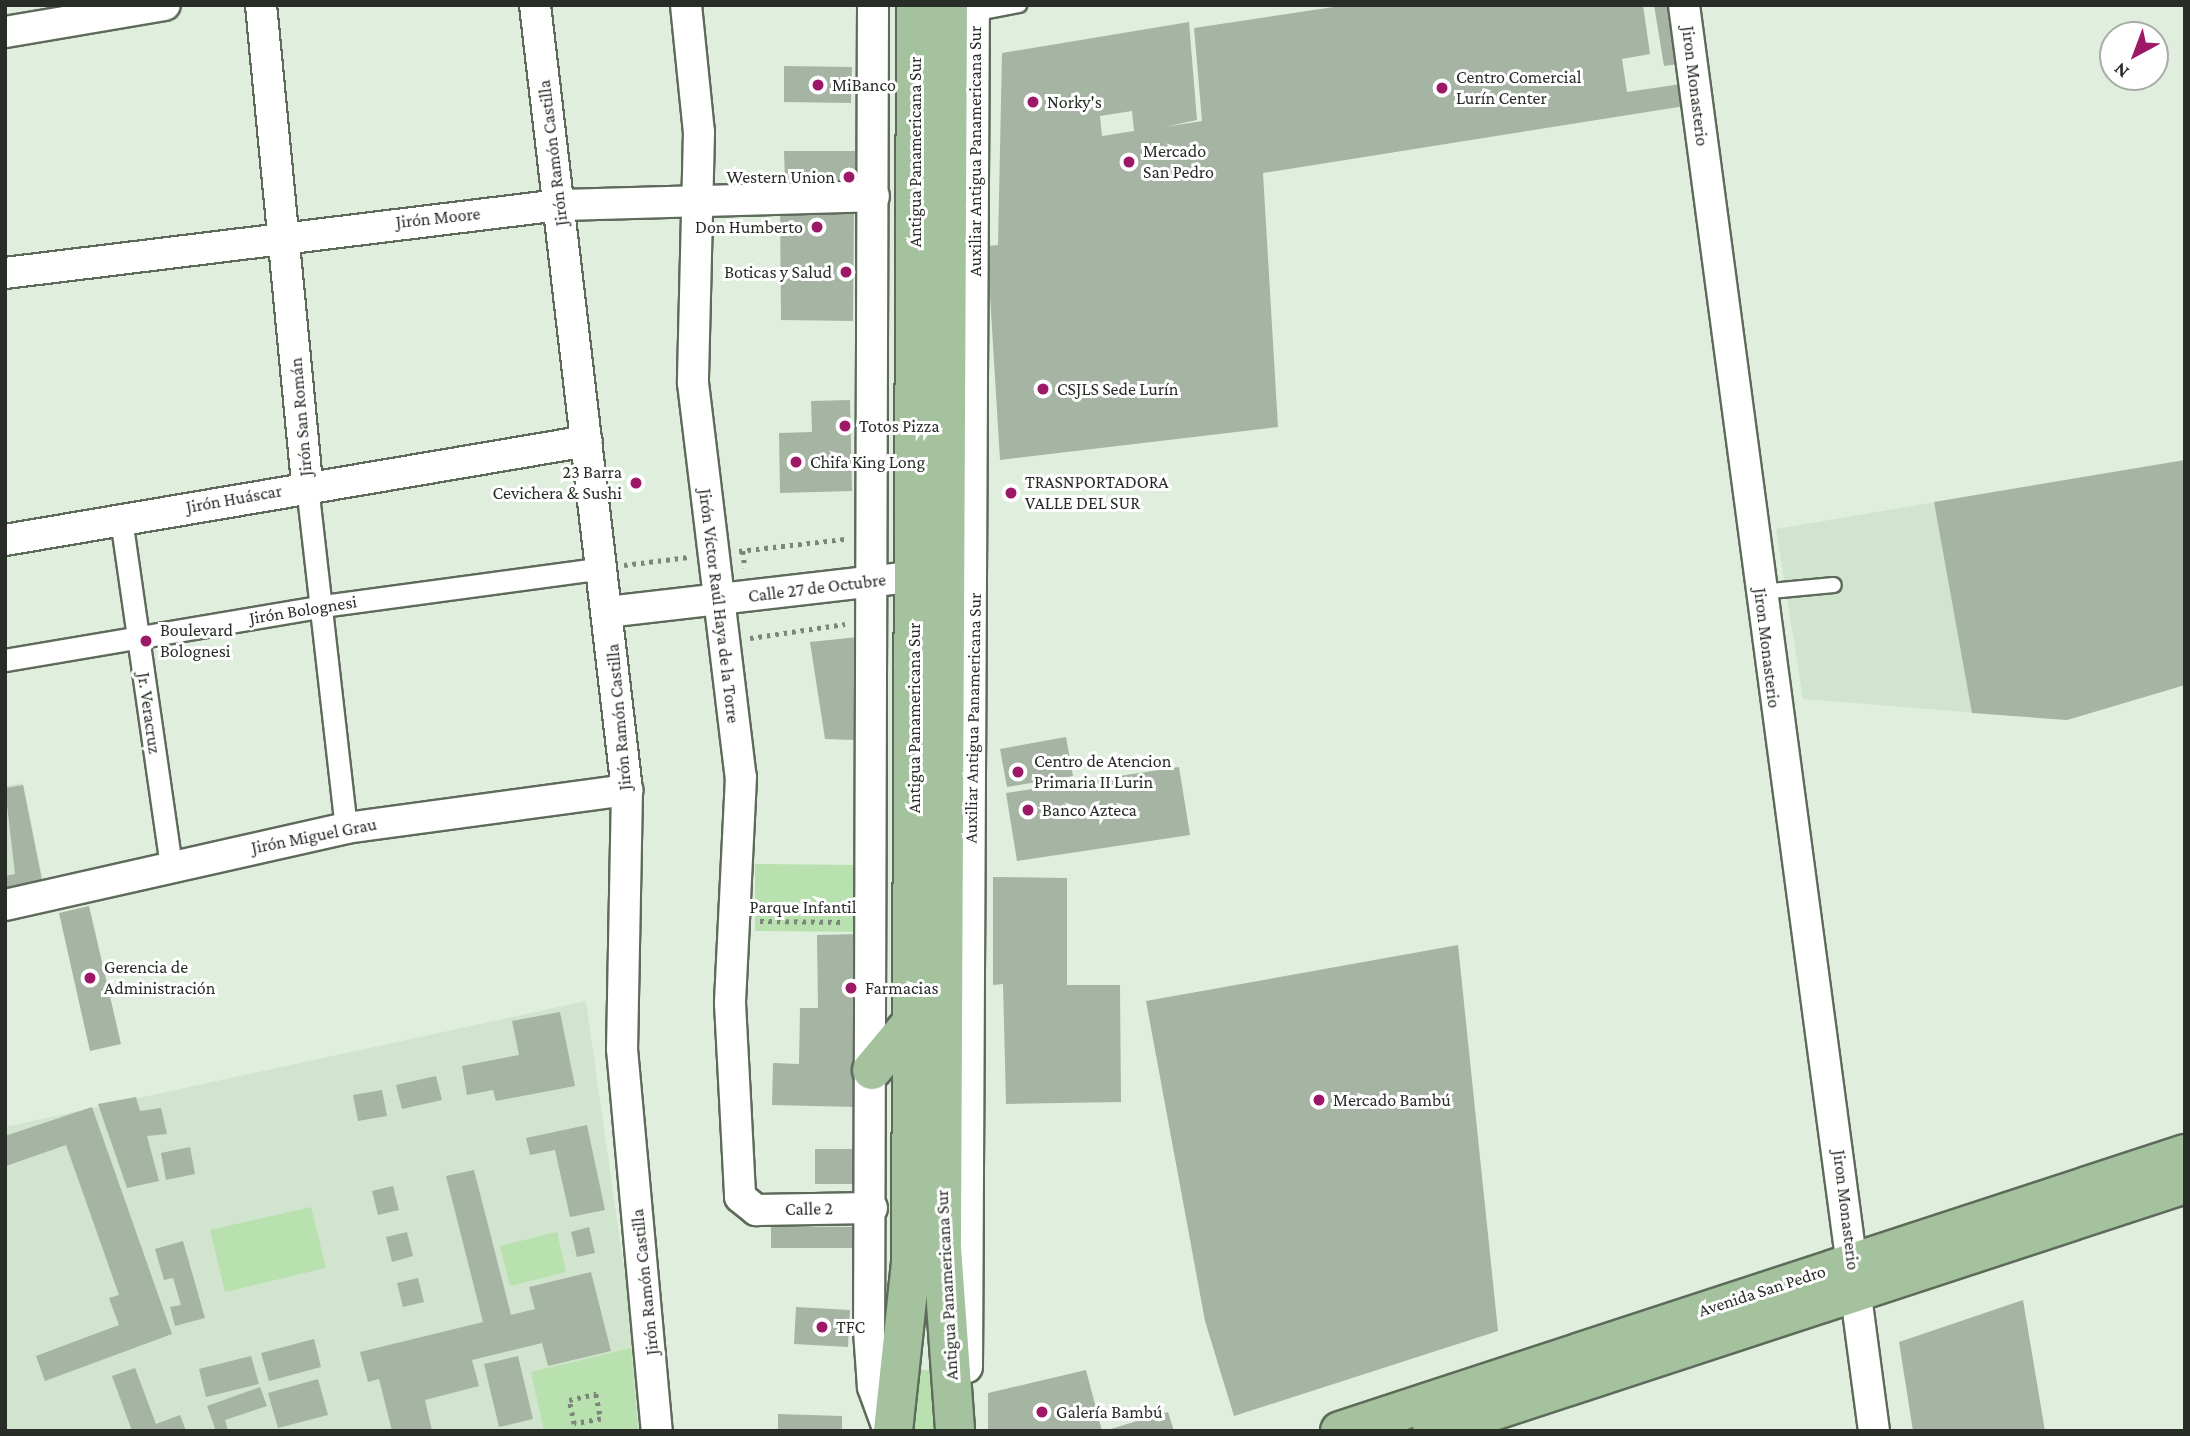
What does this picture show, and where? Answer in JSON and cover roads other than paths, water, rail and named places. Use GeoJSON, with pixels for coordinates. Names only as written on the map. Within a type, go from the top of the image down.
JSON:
{"type":"FeatureCollection","features":[{"type":"Feature","properties":{"kind":"main road","name":"Antigua Panamericana Sur"},"geometry":{"type":"LineString","coordinates":[[891,1431],[911,1262],[913,1021],[946,11]]}},
{"type":"Feature","properties":{"kind":"main road","name":"Antigua Panamericana Sur"},"geometry":{"type":"LineString","coordinates":[[929,575],[942,1248],[955,1431]]}},
{"type":"Feature","properties":{"kind":"main road"},"geometry":{"type":"LineString","coordinates":[[872,1070],[913,1021]]}},
{"type":"Feature","properties":{"kind":"main road","name":"Avenida San Pedro"},"geometry":{"type":"LineString","coordinates":[[1432,1431],[1469,1425],[1855,1275],[2185,1154]]}},
{"type":"Feature","properties":{"kind":"main road","name":"Avenida San Pedro"},"geometry":{"type":"LineString","coordinates":[[1340,1431],[1855,1275],[2185,1184]]}},
{"type":"Feature","properties":{"kind":"street"},"geometry":{"type":"LineString","coordinates":[[5,32],[166,5]]}},
{"type":"Feature","properties":{"kind":"street","name":"Jirón San Román"},"geometry":{"type":"LineString","coordinates":[[261,5],[307,486],[323,606],[346,828]]}},
{"type":"Feature","properties":{"kind":"street","name":"Jirón Ramón Castilla"},"geometry":{"type":"LineString","coordinates":[[535,5],[627,790],[622,1049],[657,1431]]}},
{"type":"Feature","properties":{"kind":"street","name":"Jirón Víctor Raúl Haya de la Torre"},"geometry":{"type":"LineString","coordinates":[[685,5],[699,132],[693,383],[741,777],[730,1003],[740,1197],[747,1206]]}},
{"type":"Feature","properties":{"kind":"street"},"geometry":{"type":"LineString","coordinates":[[873,5],[873,1387],[891,1431]]}},
{"type":"Feature","properties":{"kind":"street","name":"Jiron Monasterio"},"geometry":{"type":"LineString","coordinates":[[1684,5],[1760,592],[1855,1275],[1874,1431]]}},
{"type":"Feature","properties":{"kind":"street","name":"Auxiliar Antigua Panamericana Sur"},"geometry":{"type":"LineString","coordinates":[[946,11],[969,1431]]}},
{"type":"Feature","properties":{"kind":"street","name":"Jirón Moore"},"geometry":{"type":"LineString","coordinates":[[5,273],[285,234],[560,205],[698,197],[874,196]]}},
{"type":"Feature","properties":{"kind":"street","name":"Jirón Huáscar"},"geometry":{"type":"LineString","coordinates":[[5,540],[307,486],[587,441]]}},
{"type":"Feature","properties":{"kind":"street","name":"Jr. Veracruz"},"geometry":{"type":"LineString","coordinates":[[121,519],[172,865]]}},
{"type":"Feature","properties":{"kind":"street","name":"Jirón Bolognesi"},"geometry":{"type":"LineString","coordinates":[[5,660],[323,606],[603,568]]}},
{"type":"Feature","properties":{"kind":"street","name":"Calle 27 de Octubre"},"geometry":{"type":"LineString","coordinates":[[608,612],[929,575]]}},
{"type":"Feature","properties":{"kind":"street","name":"Jirón Miguel Grau"},"geometry":{"type":"LineString","coordinates":[[5,905],[172,865],[346,828],[627,790]]}},
{"type":"Feature","properties":{"kind":"street","name":"Calle 2"},"geometry":{"type":"LineString","coordinates":[[747,1206],[872,1208]]}},
{"type":"Feature","properties":{"kind":"lane"},"geometry":{"type":"LineString","coordinates":[[946,11],[1019,5]]}},
{"type":"Feature","properties":{"kind":"lane"},"geometry":{"type":"LineString","coordinates":[[1760,592],[1834,585]]}},
{"type":"Feature","properties":{"kind":"place","name":"MiBanco"},"geometry":{"type":"Point","coordinates":[818,85]}},
{"type":"Feature","properties":{"kind":"place","name":"Centro Comercial Lurín Center"},"geometry":{"type":"Point","coordinates":[1442,88]}},
{"type":"Feature","properties":{"kind":"place","name":"Norky's"},"geometry":{"type":"Point","coordinates":[1033,102]}},
{"type":"Feature","properties":{"kind":"place","name":"Mercado San Pedro"},"geometry":{"type":"Point","coordinates":[1129,162]}},
{"type":"Feature","properties":{"kind":"place","name":"Western Union"},"geometry":{"type":"Point","coordinates":[849,177]}},
{"type":"Feature","properties":{"kind":"place","name":"Don Humberto"},"geometry":{"type":"Point","coordinates":[817,227]}},
{"type":"Feature","properties":{"kind":"place","name":"Boticas y Salud"},"geometry":{"type":"Point","coordinates":[846,272]}},
{"type":"Feature","properties":{"kind":"place","name":"CSJLS Sede Lurín"},"geometry":{"type":"Point","coordinates":[1043,389]}},
{"type":"Feature","properties":{"kind":"place","name":"Totos Pizza"},"geometry":{"type":"Point","coordinates":[845,426]}},
{"type":"Feature","properties":{"kind":"place","name":"Chifa King Long"},"geometry":{"type":"Point","coordinates":[796,462]}},
{"type":"Feature","properties":{"kind":"place","name":"23 Barra Cevichera & Sushi"},"geometry":{"type":"Point","coordinates":[636,483]}},
{"type":"Feature","properties":{"kind":"place","name":"TRASNPORTADORA VALLE DEL SUR"},"geometry":{"type":"Point","coordinates":[1011,493]}},
{"type":"Feature","properties":{"kind":"place","name":"Boulevard Bolognesi"},"geometry":{"type":"Point","coordinates":[146,641]}},
{"type":"Feature","properties":{"kind":"place","name":"Centro de Atencion Primaria II Lurin"},"geometry":{"type":"Point","coordinates":[1018,772]}},
{"type":"Feature","properties":{"kind":"place","name":"Banco Azteca"},"geometry":{"type":"Point","coordinates":[1028,810]}},
{"type":"Feature","properties":{"kind":"place","name":"Gerencia de Administración"},"geometry":{"type":"Point","coordinates":[90,978]}},
{"type":"Feature","properties":{"kind":"place","name":"Farmacias"},"geometry":{"type":"Point","coordinates":[851,988]}},
{"type":"Feature","properties":{"kind":"place","name":"Mercado Bambú"},"geometry":{"type":"Point","coordinates":[1319,1100]}},
{"type":"Feature","properties":{"kind":"place","name":"TFC"},"geometry":{"type":"Point","coordinates":[822,1327]}},
{"type":"Feature","properties":{"kind":"place","name":"Galería Bambú"},"geometry":{"type":"Point","coordinates":[1042,1412]}}]}
